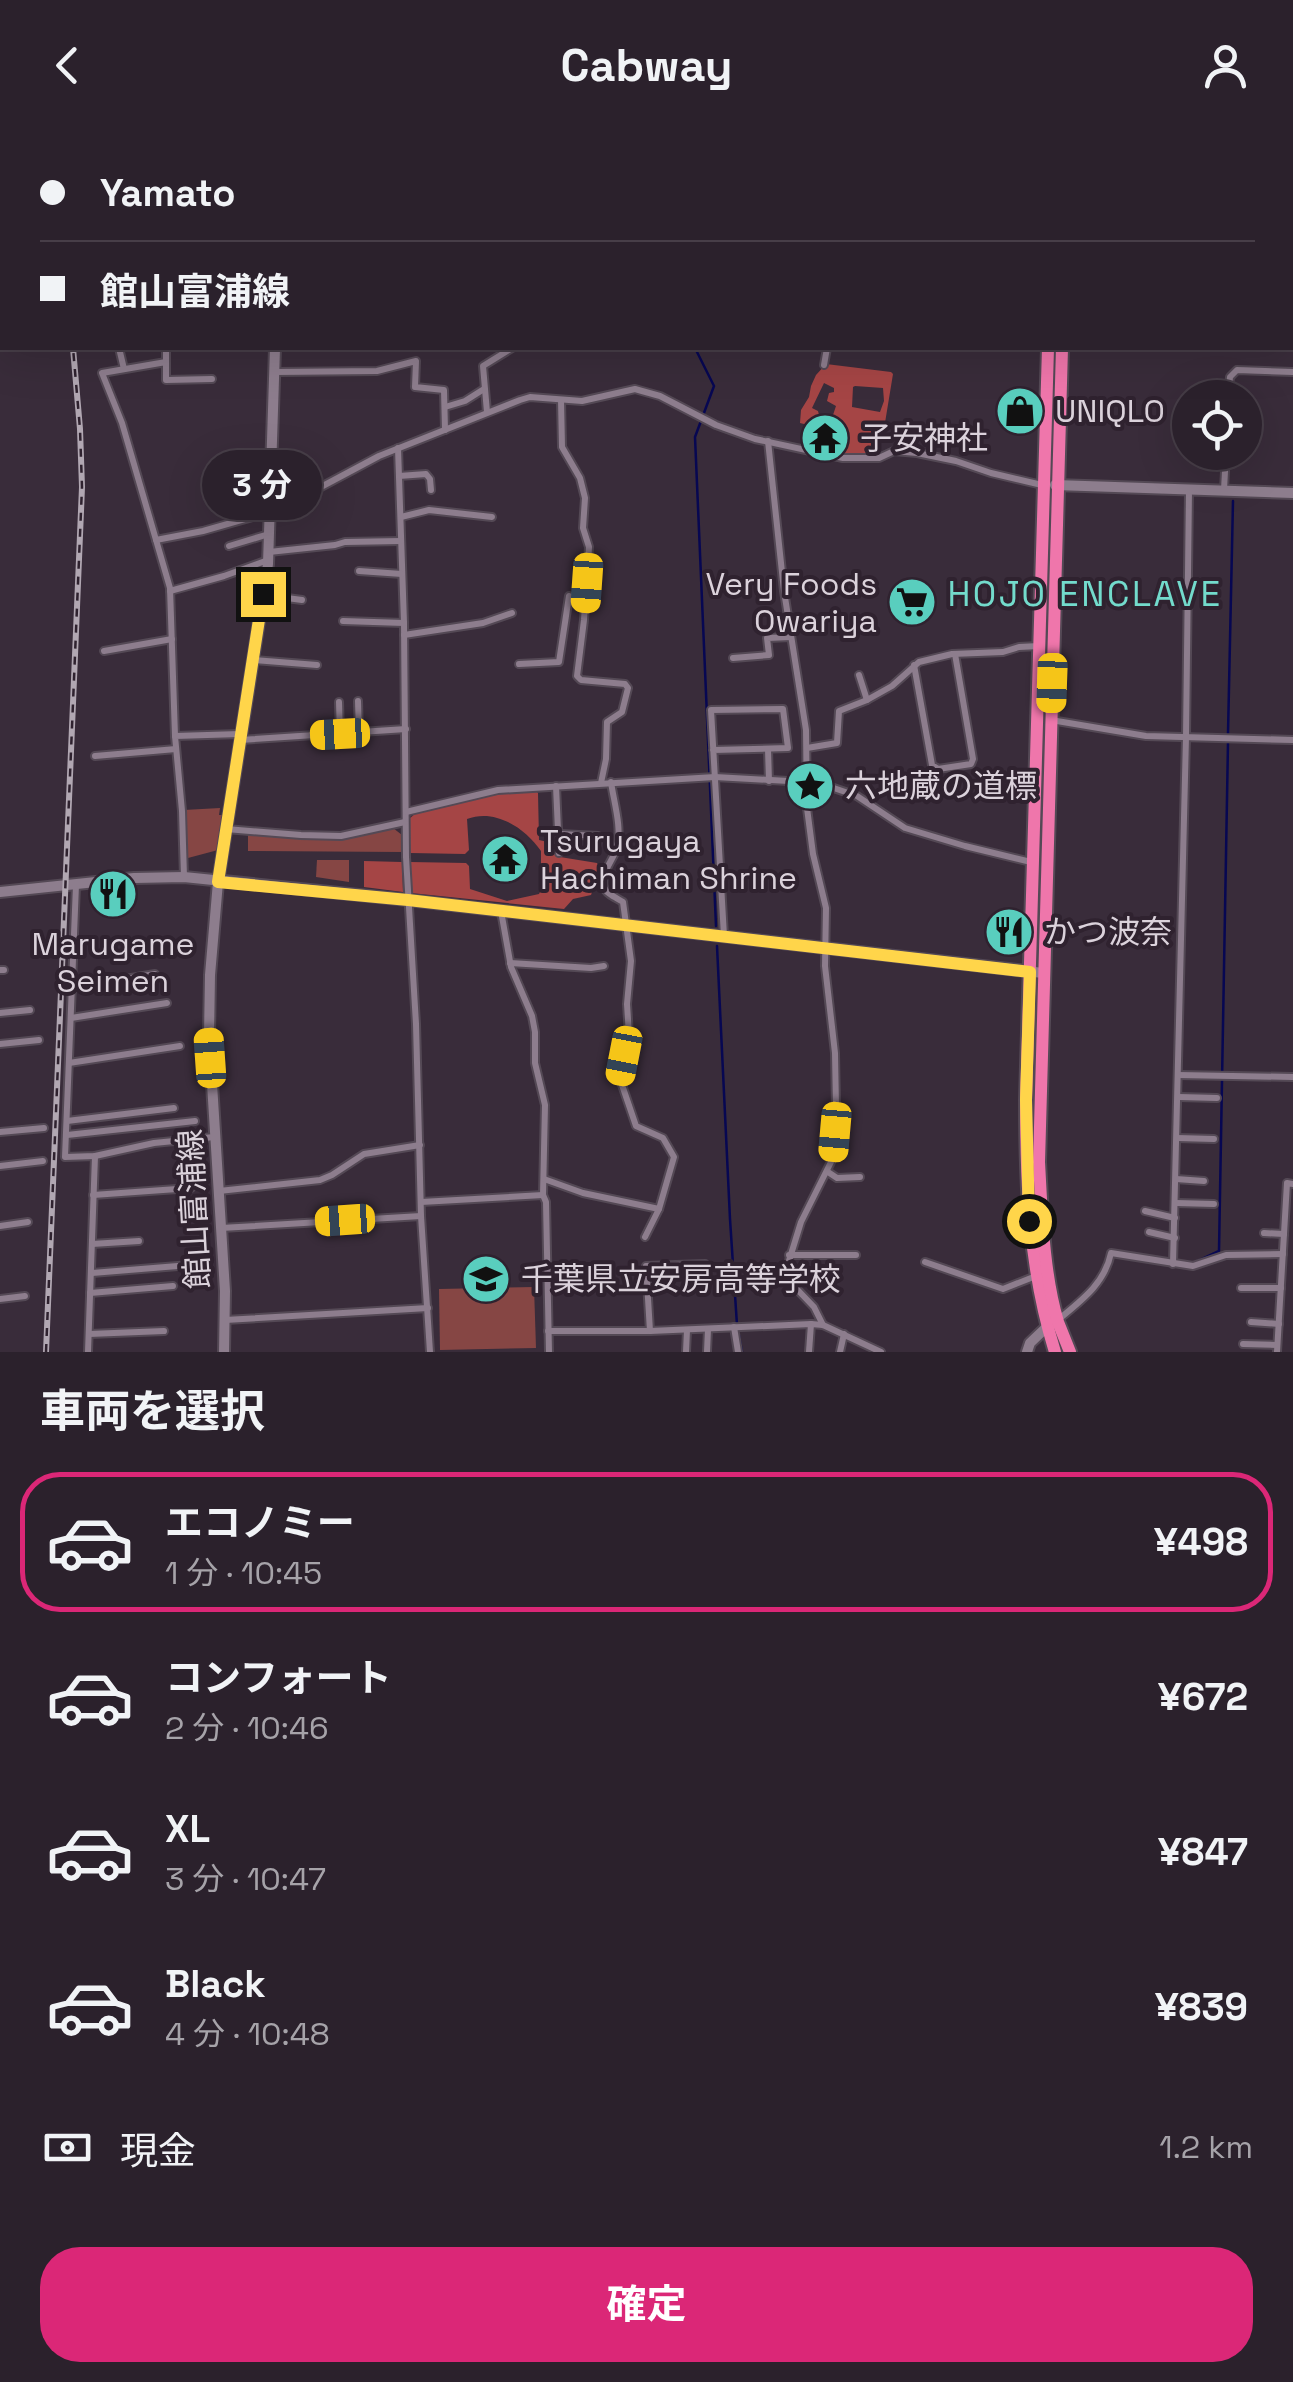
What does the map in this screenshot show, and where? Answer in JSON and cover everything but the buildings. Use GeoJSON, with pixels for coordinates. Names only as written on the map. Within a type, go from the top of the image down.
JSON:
{"type":"FeatureCollection","features":[{"type":"Feature","properties":{"kind":"highway"},"geometry":{"type":"LineString","coordinates":[[1048,350],[1050,720],[1026,1158],[1036,1276],[1052,1322],[1070,1352]]}},
{"type":"Feature","properties":{"kind":"highway"},"geometry":{"type":"LineString","coordinates":[[1054,1352],[1040,1162],[1033,863],[1040,646],[1062,350]]}},
{"type":"Feature","properties":{"kind":"street"},"geometry":{"type":"LineString","coordinates":[[119,350],[124,369]]}},
{"type":"Feature","properties":{"kind":"street"},"geometry":{"type":"LineString","coordinates":[[166,350],[166,380],[212,379]]}},
{"type":"Feature","properties":{"kind":"street","name":"館山富浦線"},"geometry":{"type":"LineString","coordinates":[[224,1352],[222,1228],[208,1013],[218,882],[269,556],[275,350]]}},
{"type":"Feature","properties":{"kind":"street"},"geometry":{"type":"LineString","coordinates":[[487,412],[483,366],[509,350]]}},
{"type":"Feature","properties":{"kind":"street"},"geometry":{"type":"LineString","coordinates":[[824,365],[827,350]]}},
{"type":"Feature","properties":{"kind":"street"},"geometry":{"type":"LineString","coordinates":[[275,372],[377,371],[416,361],[416,387],[444,390],[445,430]]}},
{"type":"Feature","properties":{"kind":"street"},"geometry":{"type":"LineString","coordinates":[[166,362],[102,374],[122,423],[170,591],[184,878]]}},
{"type":"Feature","properties":{"kind":"street"},"geometry":{"type":"LineString","coordinates":[[1230,380],[1236,370],[1293,372]]}},
{"type":"Feature","properties":{"kind":"street"},"geometry":{"type":"LineString","coordinates":[[445,408],[485,388]]}},
{"type":"Feature","properties":{"kind":"street"},"geometry":{"type":"LineString","coordinates":[[156,540],[270,512],[379,456],[530,397],[590,400],[634,390],[660,396],[742,435],[843,458],[879,458],[894,451],[956,461],[991,473],[1051,485],[1293,493]]}},
{"type":"Feature","properties":{"kind":"street"},"geometry":{"type":"LineString","coordinates":[[561,400],[562,447],[580,478],[586,498],[583,528],[589,546],[576,676],[581,680],[625,684],[628,688],[622,712],[607,722],[601,782]]}},
{"type":"Feature","properties":{"kind":"street"},"geometry":{"type":"LineString","coordinates":[[768,441],[807,748],[813,854],[826,908],[825,966],[835,1054],[833,1154],[828,1172],[801,1222],[788,1264],[791,1283],[814,1308],[822,1325]]}},
{"type":"Feature","properties":{"kind":"street"},"geometry":{"type":"LineString","coordinates":[[398,448],[408,900],[430,1352]]}},
{"type":"Feature","properties":{"kind":"street"},"geometry":{"type":"LineString","coordinates":[[1224,492],[1225,470]]}},
{"type":"Feature","properties":{"kind":"street"},"geometry":{"type":"LineString","coordinates":[[399,476],[426,474],[431,490]]}},
{"type":"Feature","properties":{"kind":"street"},"geometry":{"type":"LineString","coordinates":[[1173,1264],[1189,490]]}},
{"type":"Feature","properties":{"kind":"street"},"geometry":{"type":"LineString","coordinates":[[401,517],[429,510],[492,517]]}},
{"type":"Feature","properties":{"kind":"street"},"geometry":{"type":"LineString","coordinates":[[229,546],[270,533]]}},
{"type":"Feature","properties":{"kind":"street"},"geometry":{"type":"LineString","coordinates":[[170,591],[224,576],[269,556],[346,542],[401,541]]}},
{"type":"Feature","properties":{"kind":"street"},"geometry":{"type":"LineString","coordinates":[[358,572],[402,574]]}},
{"type":"Feature","properties":{"kind":"street"},"geometry":{"type":"LineString","coordinates":[[263,594],[302,600]]}},
{"type":"Feature","properties":{"kind":"street"},"geometry":{"type":"LineString","coordinates":[[519,664],[560,662],[569,596]]}},
{"type":"Feature","properties":{"kind":"street"},"geometry":{"type":"LineString","coordinates":[[404,635],[482,623],[512,613]]}},
{"type":"Feature","properties":{"kind":"street"},"geometry":{"type":"LineString","coordinates":[[343,622],[404,623]]}},
{"type":"Feature","properties":{"kind":"street"},"geometry":{"type":"LineString","coordinates":[[733,658],[769,655],[767,638],[791,637]]}},
{"type":"Feature","properties":{"kind":"street"},"geometry":{"type":"LineString","coordinates":[[104,651],[172,639]]}},
{"type":"Feature","properties":{"kind":"street"},"geometry":{"type":"LineString","coordinates":[[807,748],[836,743],[840,711],[892,686],[914,665],[955,654],[1040,646]]}},
{"type":"Feature","properties":{"kind":"street"},"geometry":{"type":"LineString","coordinates":[[914,665],[932,764],[938,769],[971,764],[955,654]]}},
{"type":"Feature","properties":{"kind":"street"},"geometry":{"type":"LineString","coordinates":[[253,660],[317,665]]}},
{"type":"Feature","properties":{"kind":"street"},"geometry":{"type":"LineString","coordinates":[[859,675],[867,700]]}},
{"type":"Feature","properties":{"kind":"street"},"geometry":{"type":"LineString","coordinates":[[358,701],[359,733]]}},
{"type":"Feature","properties":{"kind":"street"},"geometry":{"type":"LineString","coordinates":[[339,702],[340,734]]}},
{"type":"Feature","properties":{"kind":"street"},"geometry":{"type":"LineString","coordinates":[[713,750],[788,748],[783,709],[711,710],[711,777],[724,937]]}},
{"type":"Feature","properties":{"kind":"street"},"geometry":{"type":"LineString","coordinates":[[1050,720],[1146,736],[1293,740]]}},
{"type":"Feature","properties":{"kind":"street"},"geometry":{"type":"LineString","coordinates":[[175,736],[406,729]]}},
{"type":"Feature","properties":{"kind":"street"},"geometry":{"type":"LineString","coordinates":[[95,756],[176,749]]}},
{"type":"Feature","properties":{"kind":"street"},"geometry":{"type":"LineString","coordinates":[[768,749],[769,781]]}},
{"type":"Feature","properties":{"kind":"street"},"geometry":{"type":"LineString","coordinates":[[406,812],[498,790],[601,782],[711,777],[806,782],[858,796],[905,828],[1033,863]]}},
{"type":"Feature","properties":{"kind":"street"},"geometry":{"type":"LineString","coordinates":[[611,782],[619,835],[604,888],[622,902],[631,961],[626,1004],[629,1034],[620,1079],[636,1126],[662,1138],[674,1156],[659,1209],[644,1237]]}},
{"type":"Feature","properties":{"kind":"street"},"geometry":{"type":"LineString","coordinates":[[556,786],[560,853]]}},
{"type":"Feature","properties":{"kind":"street"},"geometry":{"type":"LineString","coordinates":[[226,829],[342,836],[406,822]]}},
{"type":"Feature","properties":{"kind":"street"},"geometry":{"type":"LineString","coordinates":[[560,834],[598,836],[596,845]]}},
{"type":"Feature","properties":{"kind":"street"},"geometry":{"type":"LineString","coordinates":[[0,892],[134,878],[184,878],[1036,973]]}},
{"type":"Feature","properties":{"kind":"street"},"geometry":{"type":"LineString","coordinates":[[76,885],[65,1157],[95,1156],[154,1143],[215,1136]]}},
{"type":"Feature","properties":{"kind":"street"},"geometry":{"type":"LineString","coordinates":[[502,911],[510,964],[532,1016],[535,1063],[545,1105],[549,1352]]}},
{"type":"Feature","properties":{"kind":"street"},"geometry":{"type":"LineString","coordinates":[[510,964],[604,966]]}},
{"type":"Feature","properties":{"kind":"street"},"geometry":{"type":"LineString","coordinates":[[72,988],[155,974]]}},
{"type":"Feature","properties":{"kind":"street"},"geometry":{"type":"LineString","coordinates":[[71,1018],[166,1003]]}},
{"type":"Feature","properties":{"kind":"street"},"geometry":{"type":"LineString","coordinates":[[0,1014],[30,1010]]}},
{"type":"Feature","properties":{"kind":"street"},"geometry":{"type":"LineString","coordinates":[[0,1044],[39,1040]]}},
{"type":"Feature","properties":{"kind":"street"},"geometry":{"type":"LineString","coordinates":[[69,1064],[180,1046]]}},
{"type":"Feature","properties":{"kind":"street"},"geometry":{"type":"LineString","coordinates":[[1178,1075],[1293,1076]]}},
{"type":"Feature","properties":{"kind":"street"},"geometry":{"type":"LineString","coordinates":[[1178,1097],[1217,1098]]}},
{"type":"Feature","properties":{"kind":"street"},"geometry":{"type":"LineString","coordinates":[[67,1120],[174,1108]]}},
{"type":"Feature","properties":{"kind":"street"},"geometry":{"type":"LineString","coordinates":[[66,1135],[195,1121]]}},
{"type":"Feature","properties":{"kind":"street"},"geometry":{"type":"LineString","coordinates":[[0,1132],[44,1128]]}},
{"type":"Feature","properties":{"kind":"street"},"geometry":{"type":"LineString","coordinates":[[1177,1138],[1214,1139]]}},
{"type":"Feature","properties":{"kind":"street"},"geometry":{"type":"LineString","coordinates":[[218,1191],[320,1180],[364,1154],[420,1145]]}},
{"type":"Feature","properties":{"kind":"street"},"geometry":{"type":"LineString","coordinates":[[88,1352],[95,1156]]}},
{"type":"Feature","properties":{"kind":"street"},"geometry":{"type":"LineString","coordinates":[[0,1166],[44,1161]]}},
{"type":"Feature","properties":{"kind":"street"},"geometry":{"type":"LineString","coordinates":[[828,1172],[837,1178],[860,1178]]}},
{"type":"Feature","properties":{"kind":"street"},"geometry":{"type":"LineString","coordinates":[[544,1179],[583,1193],[659,1209]]}},
{"type":"Feature","properties":{"kind":"street"},"geometry":{"type":"LineString","coordinates":[[1176,1180],[1204,1181]]}},
{"type":"Feature","properties":{"kind":"street"},"geometry":{"type":"LineString","coordinates":[[1243,1344],[1277,1348],[1287,1183],[1293,1184]]}},
{"type":"Feature","properties":{"kind":"street"},"geometry":{"type":"LineString","coordinates":[[94,1195],[191,1188]]}},
{"type":"Feature","properties":{"kind":"street"},"geometry":{"type":"LineString","coordinates":[[421,1202],[544,1195]]}},
{"type":"Feature","properties":{"kind":"street"},"geometry":{"type":"LineString","coordinates":[[1176,1202],[1214,1204]]}},
{"type":"Feature","properties":{"kind":"street"},"geometry":{"type":"LineString","coordinates":[[1145,1211],[1175,1218]]}},
{"type":"Feature","properties":{"kind":"street"},"geometry":{"type":"LineString","coordinates":[[222,1228],[422,1216]]}},
{"type":"Feature","properties":{"kind":"street"},"geometry":{"type":"LineString","coordinates":[[0,1226],[28,1222]]}},
{"type":"Feature","properties":{"kind":"street"},"geometry":{"type":"LineString","coordinates":[[1149,1232],[1175,1238]]}},
{"type":"Feature","properties":{"kind":"street"},"geometry":{"type":"LineString","coordinates":[[1264,1233],[1284,1234]]}},
{"type":"Feature","properties":{"kind":"street"},"geometry":{"type":"LineString","coordinates":[[92,1244],[139,1241]]}},
{"type":"Feature","properties":{"kind":"street"},"geometry":{"type":"LineString","coordinates":[[1027,1352],[1030,1343],[1080,1302],[1105,1274],[1111,1253],[1196,1266],[1226,1254],[1283,1254]]}},
{"type":"Feature","properties":{"kind":"street"},"geometry":{"type":"LineString","coordinates":[[789,1255],[856,1255]]}},
{"type":"Feature","properties":{"kind":"street"},"geometry":{"type":"LineString","coordinates":[[925,1262],[1003,1288],[1036,1276]]}},
{"type":"Feature","properties":{"kind":"street"},"geometry":{"type":"LineString","coordinates":[[650,1331],[646,1266],[705,1264]]}},
{"type":"Feature","properties":{"kind":"street"},"geometry":{"type":"LineString","coordinates":[[91,1273],[190,1265]]}},
{"type":"Feature","properties":{"kind":"street"},"geometry":{"type":"LineString","coordinates":[[90,1293],[174,1286]]}},
{"type":"Feature","properties":{"kind":"street"},"geometry":{"type":"LineString","coordinates":[[1241,1288],[1281,1288]]}},
{"type":"Feature","properties":{"kind":"street"},"geometry":{"type":"LineString","coordinates":[[0,1298],[25,1296]]}},
{"type":"Feature","properties":{"kind":"street"},"geometry":{"type":"LineString","coordinates":[[225,1320],[428,1308]]}},
{"type":"Feature","properties":{"kind":"street"},"geometry":{"type":"LineString","coordinates":[[1251,1322],[1279,1324]]}},
{"type":"Feature","properties":{"kind":"street"},"geometry":{"type":"LineString","coordinates":[[548,1331],[811,1324],[822,1325],[881,1352]]}},
{"type":"Feature","properties":{"kind":"street"},"geometry":{"type":"LineString","coordinates":[[810,1352],[811,1324]]}},
{"type":"Feature","properties":{"kind":"street"},"geometry":{"type":"LineString","coordinates":[[736,1327],[738,1352]]}},
{"type":"Feature","properties":{"kind":"street"},"geometry":{"type":"LineString","coordinates":[[707,1352],[708,1329]]}},
{"type":"Feature","properties":{"kind":"street"},"geometry":{"type":"LineString","coordinates":[[686,1352],[687,1330]]}},
{"type":"Feature","properties":{"kind":"street"},"geometry":{"type":"LineString","coordinates":[[88,1334],[164,1331]]}},
{"type":"Feature","properties":{"kind":"street"},"geometry":{"type":"LineString","coordinates":[[840,1352],[844,1334]]}},
{"type":"Feature","properties":{"kind":"shaded area"},"geometry":{"type":"Polygon","coordinates":[[[826,364],[893,374],[878,450],[850,455],[830,453],[823,446],[841,446],[842,438],[800,423],[801,410],[816,375],[826,364]],[[824,383],[812,408],[831,421],[836,406],[827,401],[834,388],[824,383]],[[855,386],[852,407],[880,412],[883,388],[855,386]]]}},
{"type":"Feature","properties":{"kind":"shaded area"},"geometry":{"type":"Polygon","coordinates":[[[535,790],[539,840],[557,844],[560,857],[597,863],[600,869],[591,895],[573,899],[564,909],[411,893],[410,862],[466,863],[470,889],[507,901],[539,894],[541,851],[508,822],[488,816],[467,819],[469,850],[465,854],[410,853],[408,820],[418,811],[497,792],[535,790]]]}},
{"type":"Feature","properties":{"kind":"shaded area"},"geometry":{"type":"Polygon","coordinates":[[[220,808],[219,815],[223,815],[218,850],[188,858],[184,810],[220,808]]]}},
{"type":"Feature","properties":{"kind":"shaded area"},"geometry":{"type":"Polygon","coordinates":[[[393,828],[402,835],[402,852],[248,851],[248,834],[341,839],[393,828]]]}},
{"type":"Feature","properties":{"kind":"shaded area"},"geometry":{"type":"Polygon","coordinates":[[[317,860],[349,860],[349,882],[316,877],[317,860]]]}},
{"type":"Feature","properties":{"kind":"shaded area"},"geometry":{"type":"Polygon","coordinates":[[[364,861],[402,862],[403,892],[364,887],[364,861]]]}},
{"type":"Feature","properties":{"kind":"shaded area"},"geometry":{"type":"Polygon","coordinates":[[[534,1287],[536,1348],[440,1350],[439,1289],[534,1287]]]}},
{"type":"Feature","properties":{"kind":"waterway"},"geometry":{"type":"LineString","coordinates":[[696,350],[714,386],[695,437],[716,926]]}},
{"type":"Feature","properties":{"kind":"waterway"},"geometry":{"type":"LineString","coordinates":[[1228,734],[1233,501]]}},
{"type":"Feature","properties":{"kind":"waterway"},"geometry":{"type":"LineString","coordinates":[[1198,1261],[1219,1251],[1228,742]]}},
{"type":"Feature","properties":{"kind":"waterway"},"geometry":{"type":"LineString","coordinates":[[717,946],[730,1219],[742,1352]]}},
{"type":"Feature","properties":{"kind":"railway"},"geometry":{"type":"LineString","coordinates":[[46,1352],[82,487],[73,350]]}},
{"type":"Feature","properties":{"kind":"place","name":"UNIQLO"},"geometry":{"type":"Point","coordinates":[1020,411]}},
{"type":"Feature","properties":{"kind":"place","name":"子安神社"},"geometry":{"type":"Point","coordinates":[825,438]}},
{"type":"Feature","properties":{"kind":"place","name":"Very Foods Owariya"},"geometry":{"type":"Point","coordinates":[912,602]}},
{"type":"Feature","properties":{"kind":"place","name":"六地蔵の道標"},"geometry":{"type":"Point","coordinates":[810,786]}},
{"type":"Feature","properties":{"kind":"place","name":"Tsurugaya Hachiman Shrine"},"geometry":{"type":"Point","coordinates":[505,859]}},
{"type":"Feature","properties":{"kind":"place","name":"Marugame Seimen"},"geometry":{"type":"Point","coordinates":[113,894]}},
{"type":"Feature","properties":{"kind":"place","name":"かつ波奈"},"geometry":{"type":"Point","coordinates":[1009,932]}},
{"type":"Feature","properties":{"kind":"place","name":"千葉県立安房高等学校"},"geometry":{"type":"Point","coordinates":[486,1279]}},
{"type":"Feature","properties":{"kind":"district","name":"HOJO ENCLAVE"},"geometry":{"type":"Point","coordinates":[1085,594]}},
{"type":"Feature","properties":{"kind":"route"},"geometry":{"type":"LineString","coordinates":[[263,594],[218,882],[408,900],[1030,972],[1026,1100],[1029,1221]]}}]}
